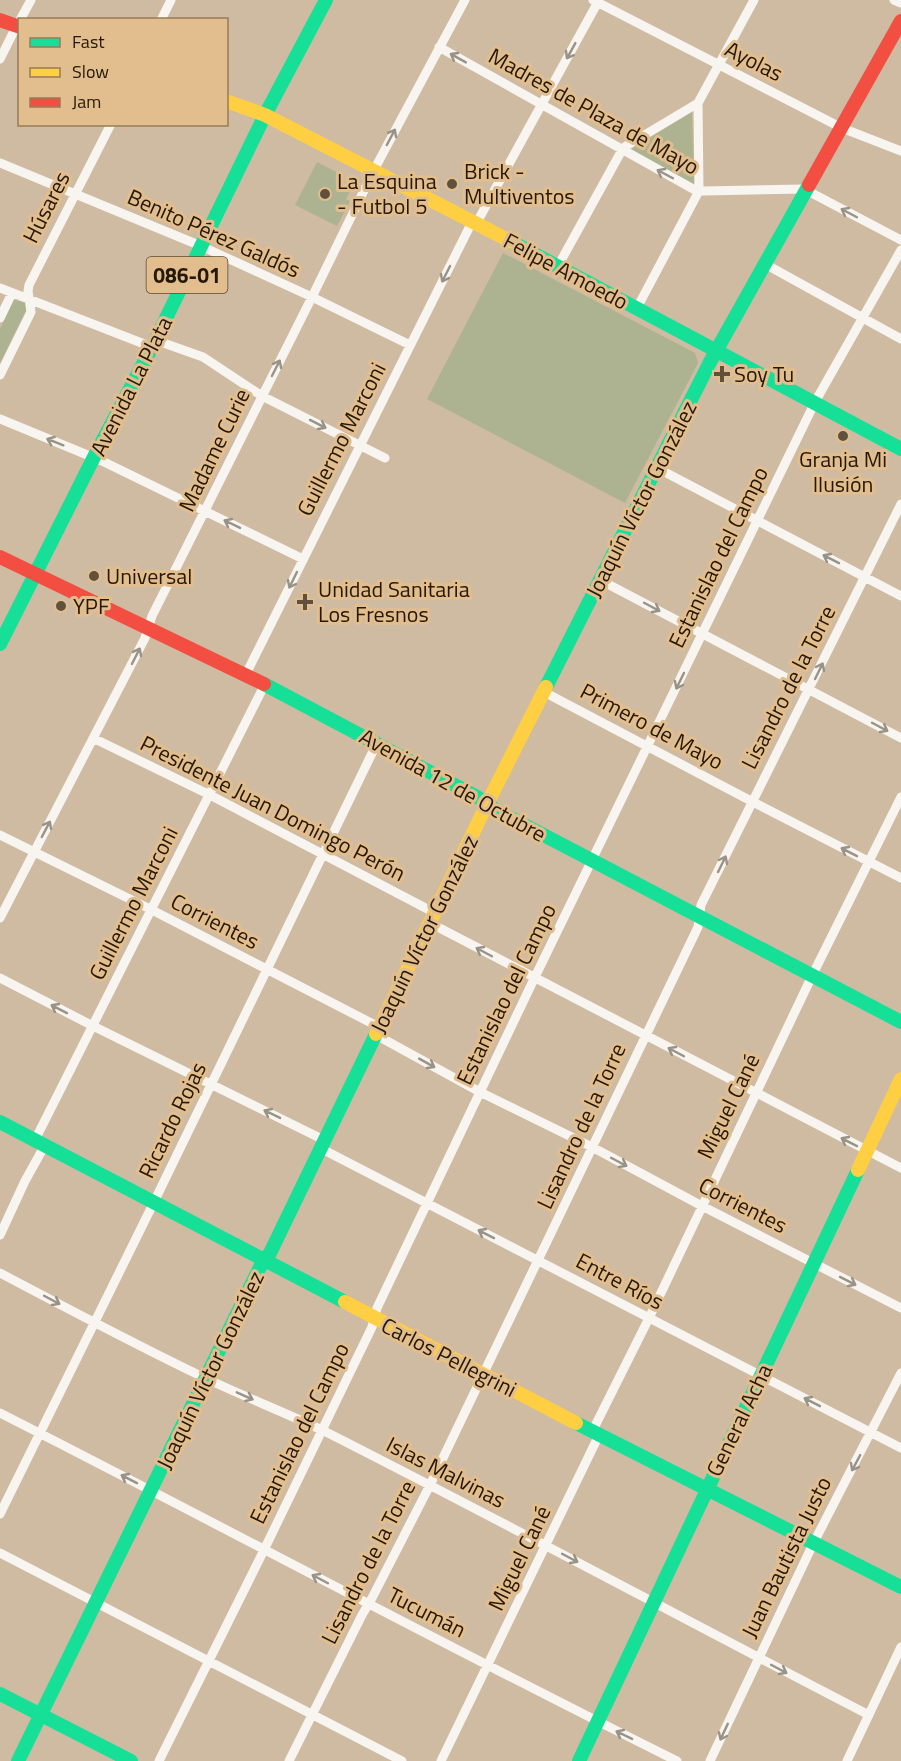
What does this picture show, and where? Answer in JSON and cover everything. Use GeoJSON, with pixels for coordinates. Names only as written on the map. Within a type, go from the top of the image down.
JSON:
{"type":"FeatureCollection","features":[{"type":"Feature","properties":{"kind":"street"},"geometry":{"type":"LineString","coordinates":[[21,18],[30,0]]}},
{"type":"Feature","properties":{"kind":"street"},"geometry":{"type":"LineString","coordinates":[[162,18],[171,0]]}},
{"type":"Feature","properties":{"kind":"street","name":"Avenida La Plata"},"geometry":{"type":"LineString","coordinates":[[0,644],[153,344],[265,115],[327,0]]}},
{"type":"Feature","properties":{"kind":"street","name":"Madame Curie"},"geometry":{"type":"LineString","coordinates":[[0,918],[145,638],[152,616],[374,170],[465,0]]}},
{"type":"Feature","properties":{"kind":"street"},"geometry":{"type":"LineString","coordinates":[[637,308],[699,191],[698,103],[754,0]]}},
{"type":"Feature","properties":{"kind":"street"},"geometry":{"type":"LineString","coordinates":[[894,0],[901,3]]}},
{"type":"Feature","properties":{"kind":"street","name":"Ayolas"},"geometry":{"type":"LineString","coordinates":[[597,1],[842,128],[901,151]]}},
{"type":"Feature","properties":{"kind":"street","name":"Guillermo Marconi"},"geometry":{"type":"LineString","coordinates":[[246,674],[410,345],[474,223],[542,105],[597,1]]}},
{"type":"Feature","properties":{"kind":"street"},"geometry":{"type":"LineString","coordinates":[[0,20],[18,23]]}},
{"type":"Feature","properties":{"kind":"street","name":"Joaquín Víctor González"},"geometry":{"type":"LineString","coordinates":[[18,1761],[270,1253],[487,804],[716,350],[901,21]]}},
{"type":"Feature","properties":{"kind":"street"},"geometry":{"type":"LineString","coordinates":[[0,59],[18,25]]}},
{"type":"Feature","properties":{"kind":"street","name":"Madres de Plaza de Mayo"},"geometry":{"type":"LineString","coordinates":[[439,47],[699,191],[800,188],[901,240]]}},
{"type":"Feature","properties":{"kind":"street","name":"Felipe Amoedo"},"geometry":{"type":"LineString","coordinates":[[228,102],[265,115],[374,170],[901,449]]}},
{"type":"Feature","properties":{"kind":"street"},"geometry":{"type":"LineString","coordinates":[[558,266],[622,150],[698,103]]}},
{"type":"Feature","properties":{"kind":"street","name":"Húsares"},"geometry":{"type":"LineString","coordinates":[[0,375],[32,312],[29,285],[110,126]]}},
{"type":"Feature","properties":{"kind":"street","name":"Benito Pérez Galdós"},"geometry":{"type":"LineString","coordinates":[[0,163],[201,246],[410,345]]}},
{"type":"Feature","properties":{"kind":"street","name":"Estanislao del Campo"},"geometry":{"type":"LineString","coordinates":[[159,1761],[322,1430],[375,1318],[377,1308],[534,979],[815,402],[901,250]]}},
{"type":"Feature","properties":{"kind":"street"},"geometry":{"type":"LineString","coordinates":[[765,264],[901,339]]}},
{"type":"Feature","properties":{"kind":"street"},"geometry":{"type":"LineString","coordinates":[[0,288],[153,344],[203,357],[262,396],[385,458]]}},
{"type":"Feature","properties":{"kind":"street"},"geometry":{"type":"LineString","coordinates":[[0,318],[12,293]]}},
{"type":"Feature","properties":{"kind":"street"},"geometry":{"type":"LineString","coordinates":[[0,419],[94,457],[303,559]]}},
{"type":"Feature","properties":{"kind":"street"},"geometry":{"type":"LineString","coordinates":[[657,468],[901,596]]}},
{"type":"Feature","properties":{"kind":"street","name":"Lisandro de la Torre"},"geometry":{"type":"LineString","coordinates":[[288,1761],[430,1485],[698,927],[701,905],[901,504]]}},
{"type":"Feature","properties":{"kind":"street","name":"Avenida 12 de Octubre"},"geometry":{"type":"LineString","coordinates":[[0,557],[246,674],[699,917],[901,1022]]}},
{"type":"Feature","properties":{"kind":"street"},"geometry":{"type":"LineString","coordinates":[[600,580],[901,738]]}},
{"type":"Feature","properties":{"kind":"street","name":"Guillermo Marconi"},"geometry":{"type":"LineString","coordinates":[[0,1234],[93,1026],[265,684]]}},
{"type":"Feature","properties":{"kind":"street","name":"Primero de Mayo"},"geometry":{"type":"LineString","coordinates":[[544,692],[901,878]]}},
{"type":"Feature","properties":{"kind":"street","name":"Presidente Juan Domingo Perón"},"geometry":{"type":"LineString","coordinates":[[93,738],[210,795],[323,855],[534,979],[901,1168]]}},
{"type":"Feature","properties":{"kind":"street","name":"Ricardo Rojas"},"geometry":{"type":"LineString","coordinates":[[0,1514],[377,743]]}},
{"type":"Feature","properties":{"kind":"street","name":"Miguel Cané"},"geometry":{"type":"LineString","coordinates":[[441,1761],[546,1545],[702,1206],[901,797]]}},
{"type":"Feature","properties":{"kind":"street","name":"Corrientes"},"geometry":{"type":"LineString","coordinates":[[0,835],[267,969],[480,1092],[592,1147],[901,1308]]}},
{"type":"Feature","properties":{"kind":"street","name":"Entre Ríos"},"geometry":{"type":"LineString","coordinates":[[0,978],[211,1084],[428,1204],[901,1448]]}},
{"type":"Feature","properties":{"kind":"street","name":"General Acha"},"geometry":{"type":"LineString","coordinates":[[579,1761],[901,1079]]}},
{"type":"Feature","properties":{"kind":"street","name":"Carlos Pellegrini"},"geometry":{"type":"LineString","coordinates":[[0,1122],[596,1434],[901,1587]]}},
{"type":"Feature","properties":{"kind":"street","name":"Islas Malvinas"},"geometry":{"type":"LineString","coordinates":[[0,1273],[94,1323],[206,1378],[322,1430],[868,1715]]}},
{"type":"Feature","properties":{"kind":"street","name":"Juan Bautista Justo"},"geometry":{"type":"LineString","coordinates":[[710,1761],[813,1544],[901,1373]]}},
{"type":"Feature","properties":{"kind":"street","name":"Tucumán"},"geometry":{"type":"LineString","coordinates":[[0,1413],[369,1605],[677,1761]]}},
{"type":"Feature","properties":{"kind":"street"},"geometry":{"type":"LineString","coordinates":[[0,1553],[402,1761]]}},
{"type":"Feature","properties":{"kind":"street"},"geometry":{"type":"LineString","coordinates":[[847,1761],[901,1647]]}},
{"type":"Feature","properties":{"kind":"street"},"geometry":{"type":"LineString","coordinates":[[0,1694],[131,1761]]}},
{"type":"Feature","properties":{"kind":"green space"},"geometry":{"type":"Polygon","coordinates":[[[692,112],[694,185],[630,150],[692,112]]]}},
{"type":"Feature","properties":{"kind":"green space","name":"La Esquina - Futbol 5"},"geometry":{"type":"Polygon","coordinates":[[[317,162],[344,176],[341,184],[351,189],[346,199],[350,201],[337,226],[295,205],[317,162]]]}},
{"type":"Feature","properties":{"kind":"green space"},"geometry":{"type":"Polygon","coordinates":[[[503,253],[695,353],[698,363],[625,503],[427,399],[503,253]]]}},
{"type":"Feature","properties":{"kind":"green space"},"geometry":{"type":"Polygon","coordinates":[[[14,300],[29,304],[0,363],[0,329],[14,300]]]}},
{"type":"Feature","properties":{"kind":"traffic: fast"},"geometry":{"type":"LineString","coordinates":[[0,644],[152,347],[265,115],[326,0]]}},
{"type":"Feature","properties":{"kind":"traffic: fast"},"geometry":{"type":"LineString","coordinates":[[546,687],[710,362],[809,185]]}},
{"type":"Feature","properties":{"kind":"traffic: fast"},"geometry":{"type":"LineString","coordinates":[[512,242],[901,449]]}},
{"type":"Feature","properties":{"kind":"traffic: fast"},"geometry":{"type":"LineString","coordinates":[[264,684],[477,797],[496,810],[901,1022]]}},
{"type":"Feature","properties":{"kind":"traffic: fast"},"geometry":{"type":"LineString","coordinates":[[18,1761],[376,1034]]}},
{"type":"Feature","properties":{"kind":"traffic: fast"},"geometry":{"type":"LineString","coordinates":[[0,1122],[345,1302]]}},
{"type":"Feature","properties":{"kind":"traffic: fast"},"geometry":{"type":"LineString","coordinates":[[579,1761],[858,1170]]}},
{"type":"Feature","properties":{"kind":"traffic: fast"},"geometry":{"type":"LineString","coordinates":[[576,1423],[901,1587]]}},
{"type":"Feature","properties":{"kind":"traffic: fast"},"geometry":{"type":"LineString","coordinates":[[0,1694],[131,1761]]}},
{"type":"Feature","properties":{"kind":"traffic: slow"},"geometry":{"type":"LineString","coordinates":[[228,102],[265,115],[512,242]]}},
{"type":"Feature","properties":{"kind":"traffic: slow"},"geometry":{"type":"LineString","coordinates":[[376,1034],[546,687]]}},
{"type":"Feature","properties":{"kind":"traffic: slow"},"geometry":{"type":"LineString","coordinates":[[858,1170],[901,1079]]}},
{"type":"Feature","properties":{"kind":"traffic: slow"},"geometry":{"type":"LineString","coordinates":[[345,1302],[576,1423]]}},
{"type":"Feature","properties":{"kind":"traffic: jam"},"geometry":{"type":"LineString","coordinates":[[0,20],[18,26]]}},
{"type":"Feature","properties":{"kind":"traffic: jam"},"geometry":{"type":"LineString","coordinates":[[809,185],[901,21]]}},
{"type":"Feature","properties":{"kind":"traffic: jam"},"geometry":{"type":"LineString","coordinates":[[0,557],[264,684]]}},
{"type":"Feature","properties":{"kind":"place","name":"Brick - Multiventos"},"geometry":{"type":"Point","coordinates":[452,184]}},
{"type":"Feature","properties":{"kind":"place","name":"La Esquina - Futbol 5"},"geometry":{"type":"Point","coordinates":[325,194]}},
{"type":"Feature","properties":{"kind":"place","name":"Soy Tu"},"geometry":{"type":"Point","coordinates":[722,374]}},
{"type":"Feature","properties":{"kind":"place","name":"Granja Mi Ilusión"},"geometry":{"type":"Point","coordinates":[843,436]}},
{"type":"Feature","properties":{"kind":"place","name":"Universal"},"geometry":{"type":"Point","coordinates":[94,576]}},
{"type":"Feature","properties":{"kind":"place","name":"Unidad Sanitaria Los Fresnos"},"geometry":{"type":"Point","coordinates":[305,602]}},
{"type":"Feature","properties":{"kind":"place","name":"YPF"},"geometry":{"type":"Point","coordinates":[61,606]}}]}
